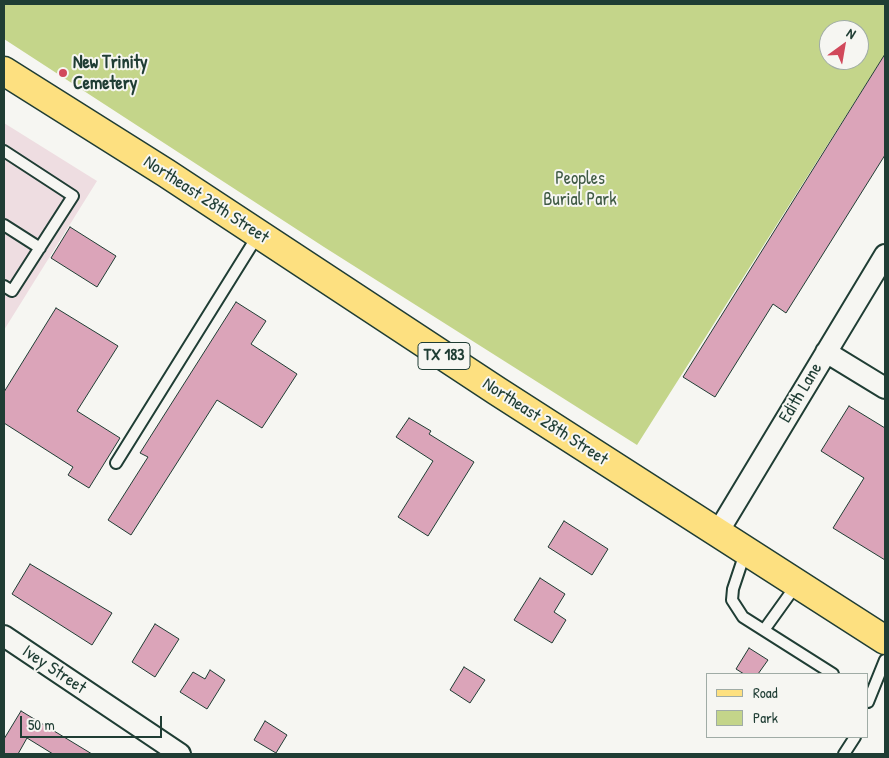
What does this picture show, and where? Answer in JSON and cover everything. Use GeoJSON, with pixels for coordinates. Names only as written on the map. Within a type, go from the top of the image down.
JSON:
{"type":"FeatureCollection","features":[{"type":"Feature","properties":{"kind":"main road","name":"Northeast 28th Street"},"geometry":{"type":"LineString","coordinates":[[8,77],[259,234],[512,401],[885,640]]}},
{"type":"Feature","properties":{"kind":"street","name":"Edith Lane"},"geometry":{"type":"LineString","coordinates":[[718,532],[885,256]]}},
{"type":"Feature","properties":{"kind":"street"},"geometry":{"type":"LineString","coordinates":[[826,352],[885,388]]}},
{"type":"Feature","properties":{"kind":"street","name":"Ivey Street"},"geometry":{"type":"LineString","coordinates":[[4,636],[180,754]]}},
{"type":"Feature","properties":{"kind":"lane"},"geometry":{"type":"LineString","coordinates":[[4,151],[73,196],[12,292],[4,286]]}},
{"type":"Feature","properties":{"kind":"lane"},"geometry":{"type":"LineString","coordinates":[[4,225],[40,248]]}},
{"type":"Feature","properties":{"kind":"lane"},"geometry":{"type":"LineString","coordinates":[[116,463],[259,234]]}},
{"type":"Feature","properties":{"kind":"lane"},"geometry":{"type":"LineString","coordinates":[[746,550],[733,589],[732,600],[743,617],[832,673]]}},
{"type":"Feature","properties":{"kind":"lane"},"geometry":{"type":"LineString","coordinates":[[764,630],[797,583]]}},
{"type":"Feature","properties":{"kind":"lane"},"geometry":{"type":"LineString","coordinates":[[869,700],[885,660]]}},
{"type":"Feature","properties":{"kind":"lane"},"geometry":{"type":"LineString","coordinates":[[844,754],[854,738]]}},
{"type":"Feature","properties":{"kind":"shaded area"},"geometry":{"type":"Polygon","coordinates":[[[4,123],[97,181],[4,330],[4,123]]]}},
{"type":"Feature","properties":{"kind":"green space","name":"Peoples Burial Park"},"geometry":{"type":"Polygon","coordinates":[[[4,4],[885,4],[885,54],[637,445],[324,247],[4,39],[4,4]]]}},
{"type":"Feature","properties":{"kind":"building"},"geometry":{"type":"Polygon","coordinates":[[[885,54],[885,155],[786,313],[773,304],[715,397],[683,377],[885,54]]]}},
{"type":"Feature","properties":{"kind":"building"},"geometry":{"type":"Polygon","coordinates":[[[70,227],[116,256],[97,287],[51,258],[70,227]]]}},
{"type":"Feature","properties":{"kind":"building"},"geometry":{"type":"Polygon","coordinates":[[[236,302],[266,321],[251,344],[297,374],[262,428],[217,400],[131,535],[108,520],[148,457],[140,453],[236,302]]]}},
{"type":"Feature","properties":{"kind":"building"},"geometry":{"type":"Polygon","coordinates":[[[56,308],[118,346],[77,411],[120,438],[89,488],[68,475],[73,467],[4,423],[4,392],[56,308]]]}},
{"type":"Feature","properties":{"kind":"building"},"geometry":{"type":"Polygon","coordinates":[[[849,406],[885,428],[885,560],[833,528],[864,478],[821,451],[849,406]]]}},
{"type":"Feature","properties":{"kind":"building"},"geometry":{"type":"Polygon","coordinates":[[[409,418],[431,431],[429,434],[474,462],[428,536],[398,517],[433,461],[396,437],[409,418]]]}},
{"type":"Feature","properties":{"kind":"building"},"geometry":{"type":"Polygon","coordinates":[[[564,521],[608,549],[592,575],[548,547],[564,521]]]}},
{"type":"Feature","properties":{"kind":"building"},"geometry":{"type":"Polygon","coordinates":[[[30,564],[112,613],[92,645],[12,594],[30,564]]]}},
{"type":"Feature","properties":{"kind":"building"},"geometry":{"type":"Polygon","coordinates":[[[540,578],[565,594],[554,612],[566,620],[552,643],[514,620],[540,578]]]}},
{"type":"Feature","properties":{"kind":"building"},"geometry":{"type":"Polygon","coordinates":[[[155,624],[179,639],[155,677],[132,662],[155,624]]]}},
{"type":"Feature","properties":{"kind":"building"},"geometry":{"type":"Polygon","coordinates":[[[749,648],[768,660],[759,673],[742,673],[736,669],[749,648]]]}},
{"type":"Feature","properties":{"kind":"building"},"geometry":{"type":"Polygon","coordinates":[[[464,667],[485,680],[470,703],[450,690],[464,667]]]}},
{"type":"Feature","properties":{"kind":"building"},"geometry":{"type":"Polygon","coordinates":[[[210,670],[225,680],[207,709],[180,692],[193,672],[205,679],[210,670]]]}},
{"type":"Feature","properties":{"kind":"building"},"geometry":{"type":"Polygon","coordinates":[[[21,711],[92,754],[53,754],[27,738],[18,754],[4,754],[4,739],[21,711]]]}},
{"type":"Feature","properties":{"kind":"building"},"geometry":{"type":"Polygon","coordinates":[[[265,721],[287,735],[276,753],[254,740],[265,721]]]}},
{"type":"Feature","properties":{"kind":"place","name":"New Trinity Cemetery"},"geometry":{"type":"Point","coordinates":[63,73]}}]}
